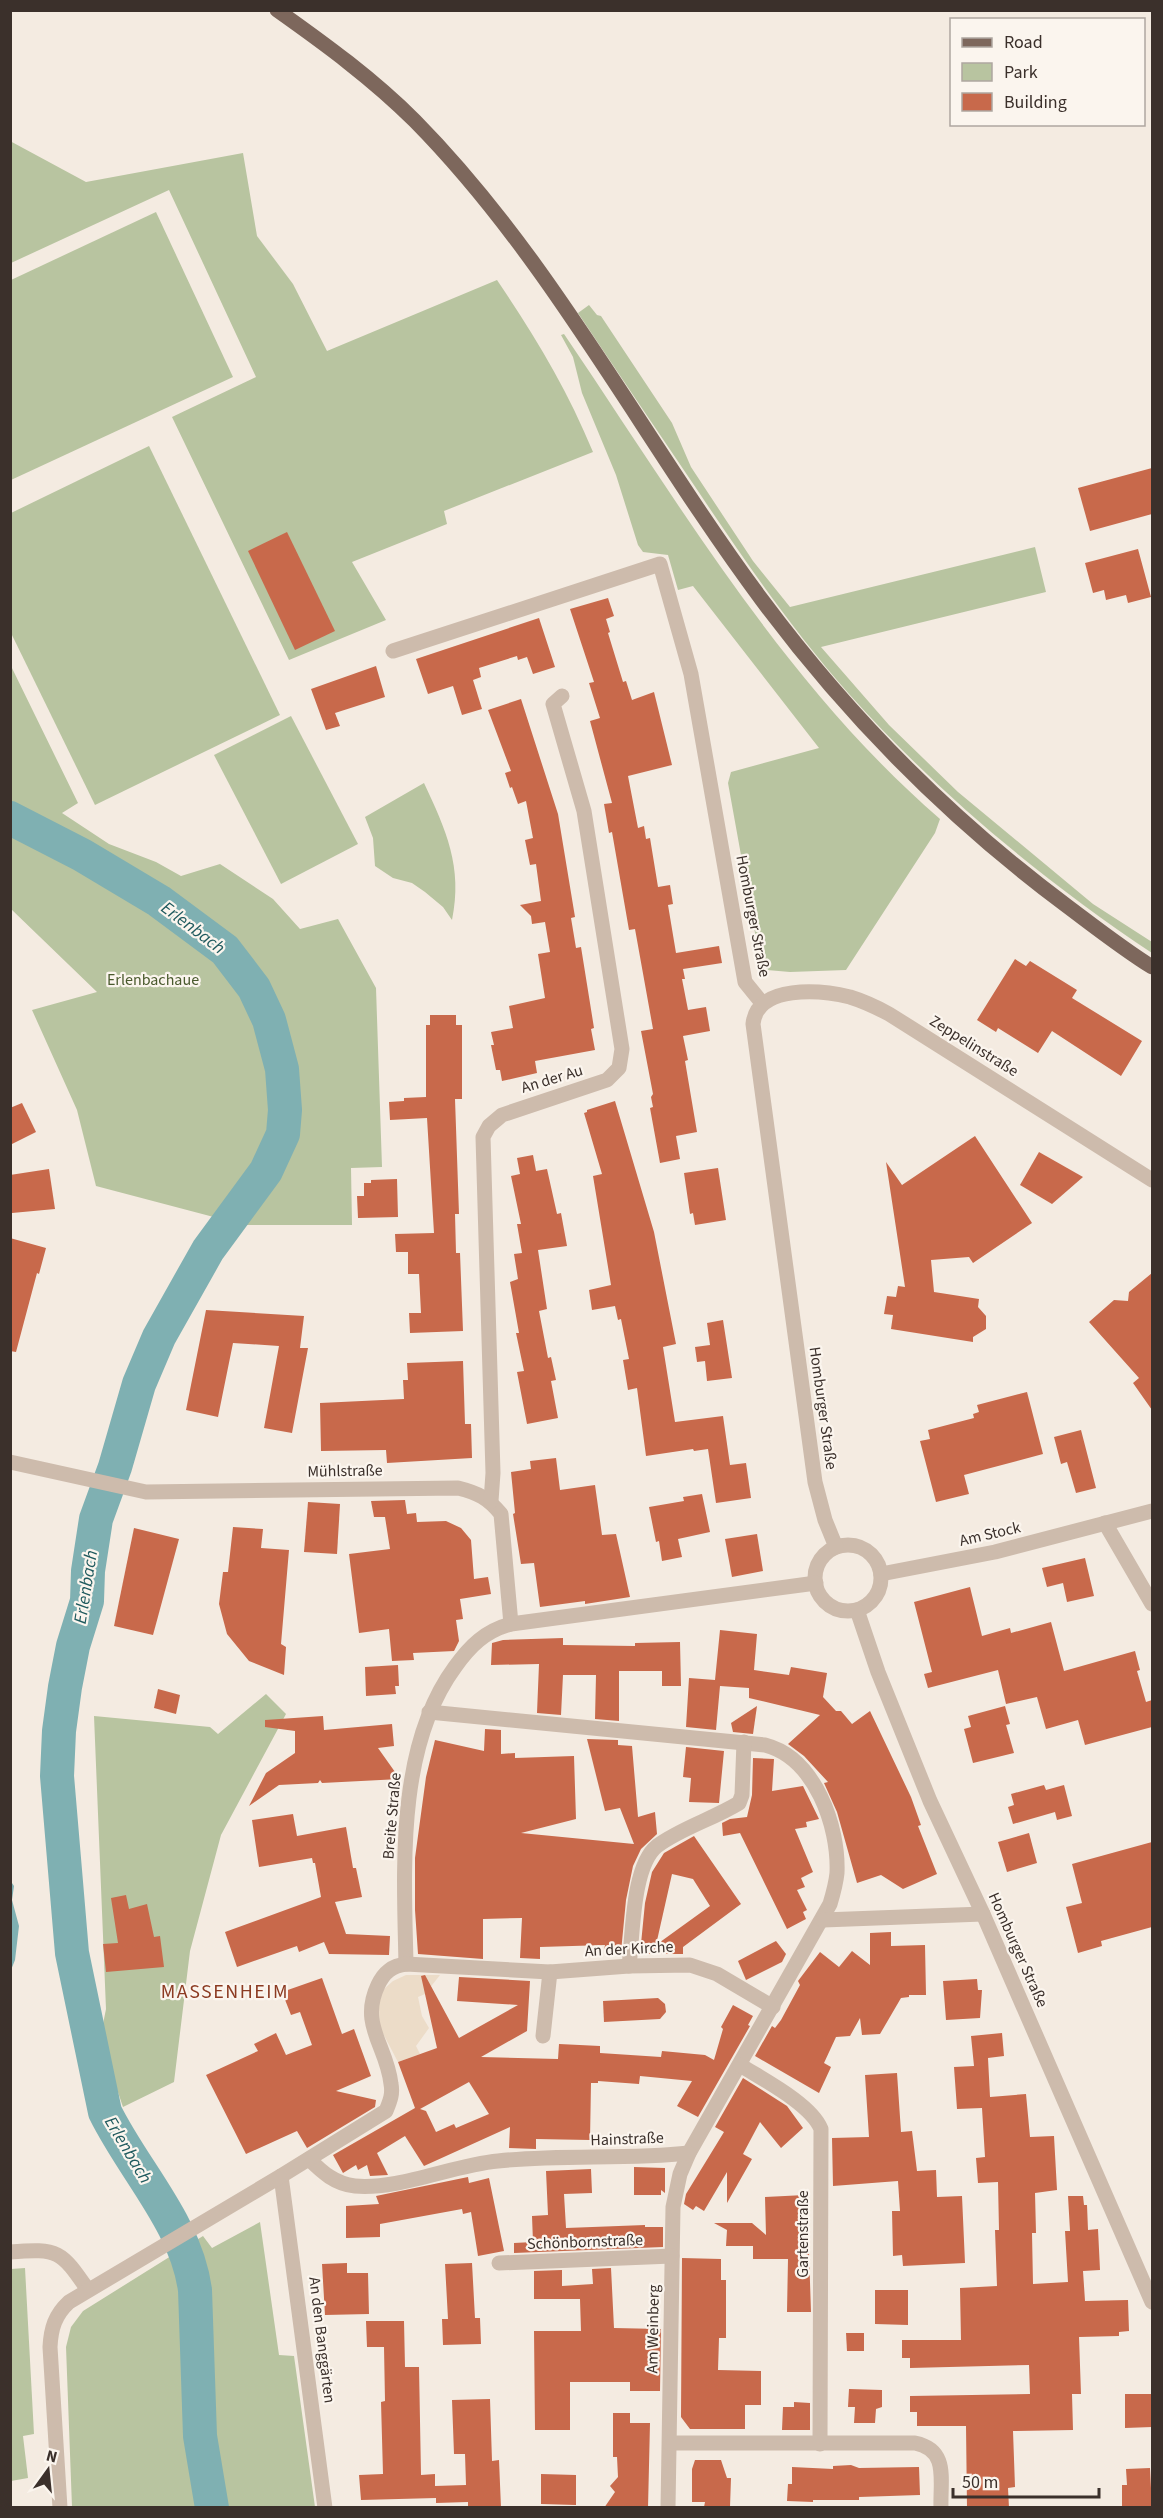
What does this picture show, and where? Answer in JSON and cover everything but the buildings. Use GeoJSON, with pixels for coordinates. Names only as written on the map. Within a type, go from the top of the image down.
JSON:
{"type":"FeatureCollection","features":[{"type":"Feature","properties":{"kind":"main road"},"geometry":{"type":"LineString","coordinates":[[277,10],[342,56],[415,121],[501,219],[761,600],[814,667],[891,753],[925,788],[1016,867],[1105,935],[1152,967]]}},
{"type":"Feature","properties":{"kind":"street","name":"Homburger Straße"},"geometry":{"type":"LineString","coordinates":[[393,651],[660,564],[691,674],[745,982],[762,1003],[756,1011],[753,1024],[797,1354],[815,1482],[825,1520],[836,1547]]}},
{"type":"Feature","properties":{"kind":"street","name":"An der Au"},"geometry":{"type":"LineString","coordinates":[[491,1501],[494,1473],[483,1137],[489,1126],[502,1115],[607,1080],[619,1068],[622,1049],[584,811],[554,704],[562,696]]}},
{"type":"Feature","properties":{"kind":"street","name":"Zeppelinstraße"},"geometry":{"type":"LineString","coordinates":[[762,1003],[779,996],[831,993],[869,1004],[889,1014],[1152,1180]]}},
{"type":"Feature","properties":{"kind":"street","name":"Mühlstraße"},"geometry":{"type":"LineString","coordinates":[[10,1462],[126,1489],[168,1492],[458,1488],[479,1493],[491,1501]]}},
{"type":"Feature","properties":{"kind":"street"},"geometry":{"type":"LineString","coordinates":[[491,1501],[501,1514],[511,1624]]}},
{"type":"Feature","properties":{"kind":"street","name":"Am Stock"},"geometry":{"type":"LineString","coordinates":[[881,1574],[995,1552],[1152,1511]]}},
{"type":"Feature","properties":{"kind":"street"},"geometry":{"type":"LineString","coordinates":[[1105,1523],[1152,1604]]}},
{"type":"Feature","properties":{"kind":"street"},"geometry":{"type":"LineString","coordinates":[[846,1545],[864,1549],[875,1558],[881,1574],[881,1586],[876,1597],[868,1605],[857,1610],[845,1611],[831,1606],[822,1598],[816,1583],[818,1564],[825,1554],[836,1547],[846,1545]]}},
{"type":"Feature","properties":{"kind":"street","name":"Breite Straße"},"geometry":{"type":"LineString","coordinates":[[406,1964],[404,1892],[409,1810],[415,1762],[429,1712],[449,1675],[466,1652],[489,1632],[511,1624],[816,1583]]}},
{"type":"Feature","properties":{"kind":"street","name":"Homburger Straße"},"geometry":{"type":"LineString","coordinates":[[857,1610],[878,1672],[930,1801],[983,1914],[1152,2302]]}},
{"type":"Feature","properties":{"kind":"street"},"geometry":{"type":"LineString","coordinates":[[429,1712],[744,1742],[781,1750],[808,1775],[820,1793],[832,1833],[837,1870],[833,1893],[822,1920],[689,2153]]}},
{"type":"Feature","properties":{"kind":"street"},"geometry":{"type":"LineString","coordinates":[[629,1966],[639,1883],[648,1855],[663,1842],[739,1803],[742,1795],[744,1742]]}},
{"type":"Feature","properties":{"kind":"street"},"geometry":{"type":"LineString","coordinates":[[822,1920],[983,1914]]}},
{"type":"Feature","properties":{"kind":"street"},"geometry":{"type":"LineString","coordinates":[[60,2508],[50,2332],[60,2311],[88,2290],[281,2176],[386,2110],[392,2096],[392,2087],[371,2025],[371,2006],[383,1975],[391,1968],[406,1964]]}},
{"type":"Feature","properties":{"kind":"street","name":"An der Kirche"},"geometry":{"type":"LineString","coordinates":[[406,1964],[550,1972],[678,1964],[703,1968],[772,2007]]}},
{"type":"Feature","properties":{"kind":"street"},"geometry":{"type":"LineString","coordinates":[[543,2036],[550,1972]]}},
{"type":"Feature","properties":{"kind":"street","name":"Gartenstraße"},"geometry":{"type":"LineString","coordinates":[[740,2065],[788,2097],[814,2118],[821,2129],[820,2444]]}},
{"type":"Feature","properties":{"kind":"street","name":"Hainstraße"},"geometry":{"type":"LineString","coordinates":[[309,2159],[322,2172],[336,2181],[364,2187],[497,2161],[656,2157],[689,2153]]}},
{"type":"Feature","properties":{"kind":"street","name":"Am Weinberg"},"geometry":{"type":"LineString","coordinates":[[668,2508],[672,2256],[676,2190],[689,2153]]}},
{"type":"Feature","properties":{"kind":"street","name":"An den Banggärten"},"geometry":{"type":"LineString","coordinates":[[281,2176],[325,2508]]}},
{"type":"Feature","properties":{"kind":"street"},"geometry":{"type":"LineString","coordinates":[[10,2252],[37,2250],[56,2253],[71,2265],[88,2290]]}},
{"type":"Feature","properties":{"kind":"street","name":"Schönbornstraße"},"geometry":{"type":"LineString","coordinates":[[499,2263],[672,2256]]}},
{"type":"Feature","properties":{"kind":"street"},"geometry":{"type":"LineString","coordinates":[[670,2443],[915,2443],[927,2446],[937,2454],[940,2462],[941,2508]]}},
{"type":"Feature","properties":{"kind":"green space"},"geometry":{"type":"Polygon","coordinates":[[[10,141],[86,182],[243,153],[257,236],[293,284],[327,351],[497,280],[550,363],[593,452],[444,511],[447,524],[352,562],[386,620],[289,660],[172,417],[256,377],[169,190],[11,263],[10,141]]]}},
{"type":"Feature","properties":{"kind":"green space"},"geometry":{"type":"Polygon","coordinates":[[[156,212],[233,377],[11,480],[11,280],[156,212]]]}},
{"type":"Feature","properties":{"kind":"green space"},"geometry":{"type":"Polygon","coordinates":[[[589,305],[597,315],[601,316],[672,423],[691,467],[753,561],[790,607],[1035,547],[1046,592],[821,647],[889,725],[958,792],[1093,904],[1152,942],[1152,953],[1070,895],[993,833],[919,766],[849,694],[790,622],[753,571],[578,313],[589,305]]]}},
{"type":"Feature","properties":{"kind":"green space"},"geometry":{"type":"Polygon","coordinates":[[[564,334],[692,526],[783,651],[884,767],[940,819],[935,833],[846,970],[790,972],[767,970],[759,955],[728,783],[731,772],[819,748],[693,586],[678,590],[668,555],[643,552],[638,545],[616,475],[582,393],[573,357],[561,335],[564,334]]]}},
{"type":"Feature","properties":{"kind":"green space"},"geometry":{"type":"Polygon","coordinates":[[[149,446],[280,715],[95,805],[11,633],[11,513],[149,446]]]}},
{"type":"Feature","properties":{"kind":"green space","name":"Erlenbachaue"},"geometry":{"type":"Polygon","coordinates":[[[10,664],[78,803],[62,813],[109,844],[156,862],[181,876],[220,864],[273,899],[300,929],[338,919],[376,988],[382,1167],[351,1168],[352,1225],[244,1225],[96,1186],[77,1110],[32,1010],[97,992],[11,909],[10,664]]]}},
{"type":"Feature","properties":{"kind":"green space"},"geometry":{"type":"Polygon","coordinates":[[[291,716],[358,844],[281,884],[214,755],[291,716]]]}},
{"type":"Feature","properties":{"kind":"green space"},"geometry":{"type":"Polygon","coordinates":[[[424,783],[445,833],[454,866],[455,901],[452,920],[443,907],[425,892],[412,883],[393,878],[375,866],[373,838],[365,817],[424,783]]]}},
{"type":"Feature","properties":{"kind":"green space"},"geometry":{"type":"Polygon","coordinates":[[[266,1694],[286,1714],[221,1835],[190,1951],[174,2082],[123,2107],[100,2039],[106,2009],[94,1716],[210,1727],[218,1734],[266,1694]]]}},
{"type":"Feature","properties":{"kind":"green space"},"geometry":{"type":"Polygon","coordinates":[[[260,2222],[279,2355],[294,2356],[315,2507],[72,2507],[66,2347],[71,2327],[83,2311],[203,2236],[212,2248],[260,2222]]]}},
{"type":"Feature","properties":{"kind":"green space"},"geometry":{"type":"Polygon","coordinates":[[[25,2268],[34,2434],[23,2436],[28,2478],[11,2481],[11,2269],[25,2268]]]}},
{"type":"Feature","properties":{"kind":"shaded area"},"geometry":{"type":"Polygon","coordinates":[[[406,1975],[440,1975],[425,1994],[418,1997],[422,2016],[429,2028],[416,2046],[420,2054],[398,2062],[376,2020],[377,2003],[384,1989],[393,1981],[406,1975]]]}},
{"type":"Feature","properties":{"kind":"water"},"geometry":{"type":"Polygon","coordinates":[[[10,1880],[14,1886],[12,1900],[19,1926],[15,1960],[11,1970],[10,1880]]]}},
{"type":"Feature","properties":{"kind":"waterway","name":"Erlenbach"},"geometry":{"type":"LineString","coordinates":[[10,818],[82,855],[159,901],[225,950],[254,988],[269,1020],[282,1069],[285,1110],[283,1134],[266,1171],[208,1250],[159,1337],[139,1384],[115,1467],[96,1519],[88,1571],[87,1601],[73,1646],[59,1731],[57,1776],[72,1953],[105,2112],[158,2198],[181,2242],[190,2266],[195,2290],[200,2436],[212,2508]]}},
{"type":"Feature","properties":{"kind":"district","name":"MASSENHEIM"},"geometry":{"type":"Point","coordinates":[225,1992]}}]}
